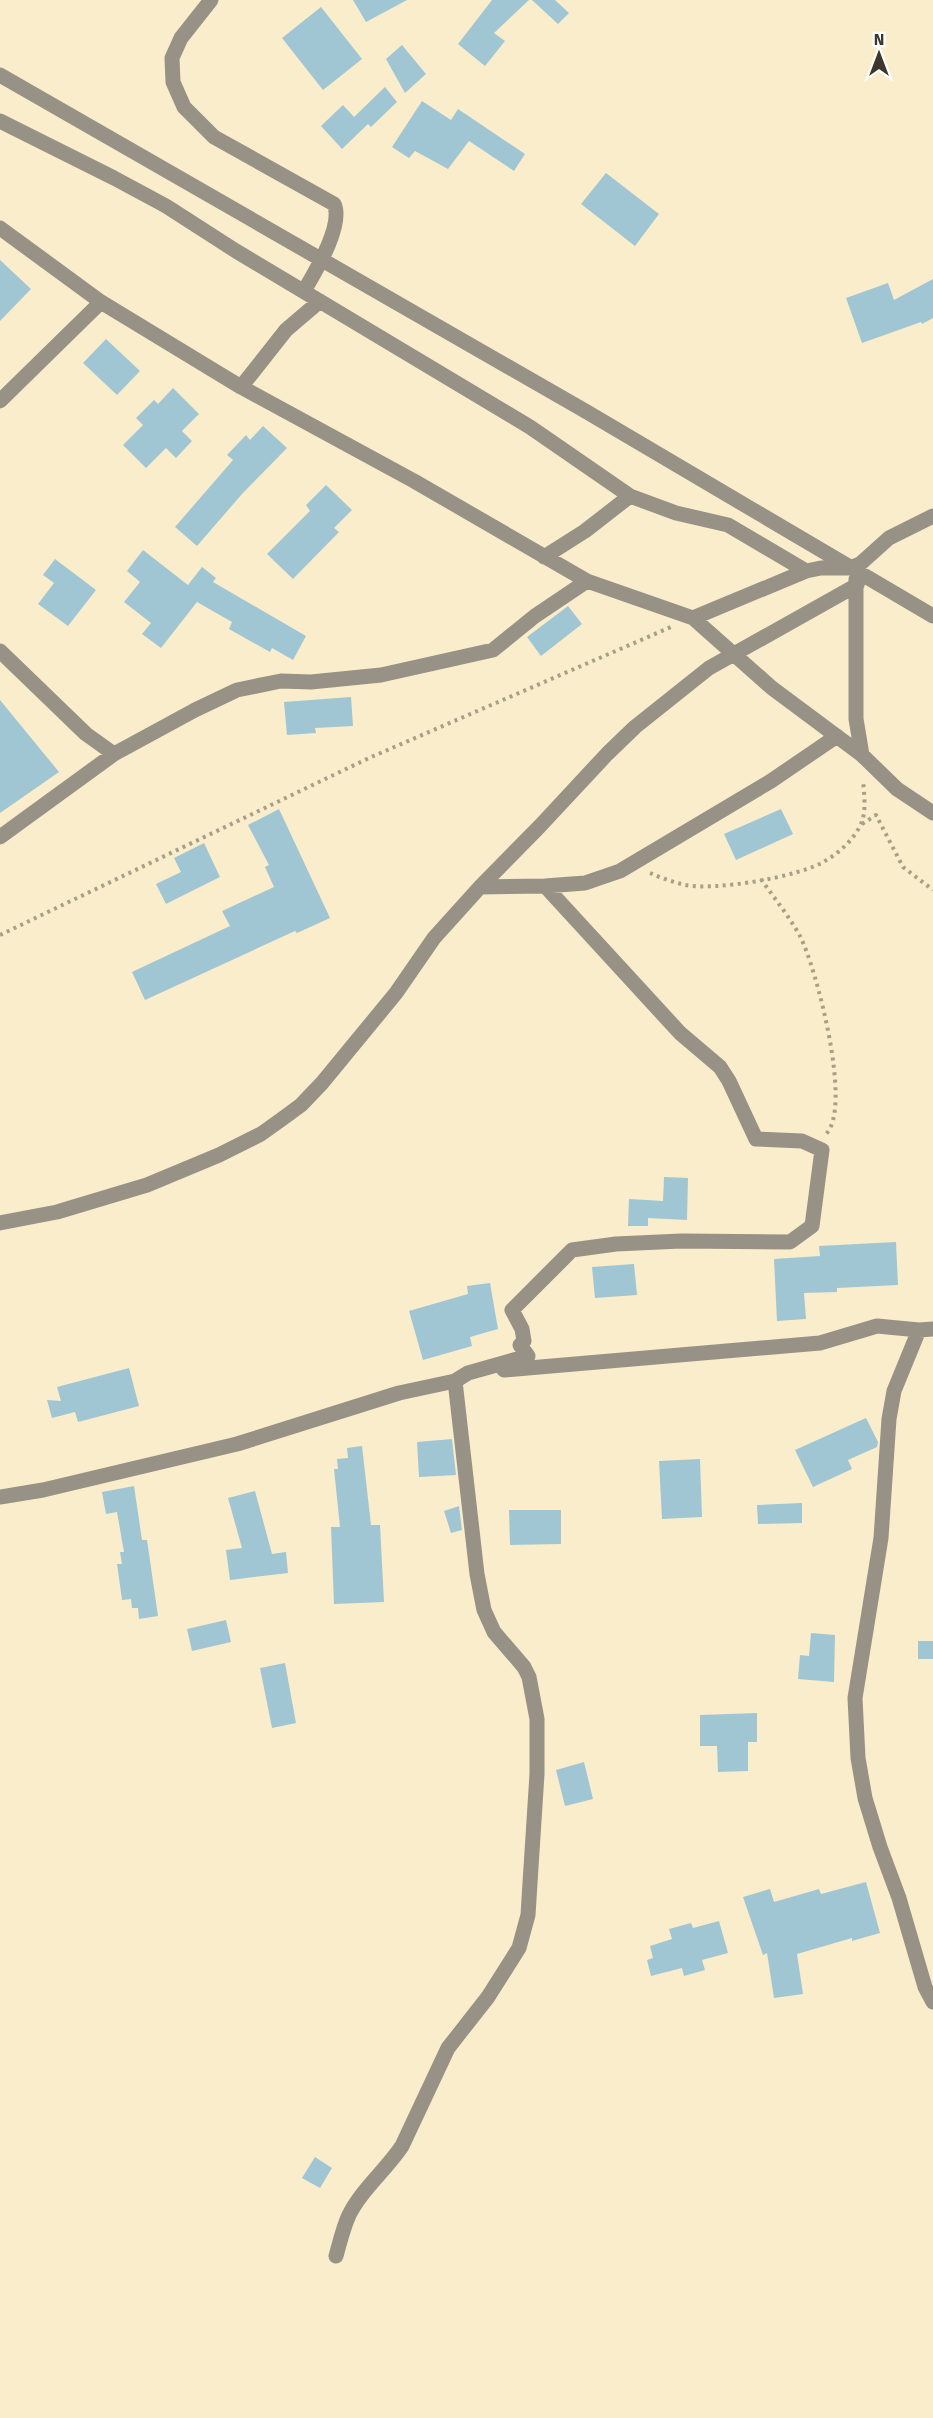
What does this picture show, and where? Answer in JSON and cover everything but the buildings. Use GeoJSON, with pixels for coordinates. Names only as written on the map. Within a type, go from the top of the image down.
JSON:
{"type":"FeatureCollection","features":[{"type":"Feature","properties":{"kind":"street"},"geometry":{"type":"LineString","coordinates":[[211,0],[181,38],[172,58],[172,74],[177,93],[184,107],[214,136],[334,204],[336,221],[322,260],[304,291]]}},
{"type":"Feature","properties":{"kind":"street"},"geometry":{"type":"LineString","coordinates":[[0,75],[322,260],[854,575]]}},
{"type":"Feature","properties":{"kind":"street"},"geometry":{"type":"LineString","coordinates":[[0,121],[136,189],[530,427],[630,496],[666,510],[728,525],[806,571]]}},
{"type":"Feature","properties":{"kind":"street"},"geometry":{"type":"LineString","coordinates":[[0,228],[101,302],[241,387],[414,481],[587,582],[693,618],[772,688],[862,755],[897,789],[933,813]]}},
{"type":"Feature","properties":{"kind":"street"},"geometry":{"type":"LineString","coordinates":[[0,401],[101,302]]}},
{"type":"Feature","properties":{"kind":"street"},"geometry":{"type":"LineString","coordinates":[[241,387],[286,330],[320,302]]}},
{"type":"Feature","properties":{"kind":"street"},"geometry":{"type":"LineString","coordinates":[[544,557],[585,531],[630,496]]}},
{"type":"Feature","properties":{"kind":"street"},"geometry":{"type":"LineString","coordinates":[[0,1223],[57,1212],[147,1185],[219,1155],[261,1134],[301,1105],[396,993],[434,939],[606,754],[635,727],[709,668],[854,575],[860,564],[890,538],[933,516]]}},
{"type":"Feature","properties":{"kind":"street"},"geometry":{"type":"LineString","coordinates":[[693,618],[806,571],[821,568],[854,575],[884,585],[933,616]]}},
{"type":"Feature","properties":{"kind":"street"},"geometry":{"type":"LineString","coordinates":[[854,575],[856,719],[862,755]]}},
{"type":"Feature","properties":{"kind":"street"},"geometry":{"type":"LineString","coordinates":[[0,837],[114,754],[237,690],[260,684],[381,675],[493,650],[535,616],[587,582]]}},
{"type":"Feature","properties":{"kind":"street"},"geometry":{"type":"LineString","coordinates":[[0,651],[86,734],[114,754]]}},
{"type":"Feature","properties":{"kind":"street"},"geometry":{"type":"LineString","coordinates":[[480,887],[545,886],[585,883],[602,878],[632,865],[771,781],[837,736]]}},
{"type":"Feature","properties":{"kind":"street"},"geometry":{"type":"LineString","coordinates":[[0,1497],[53,1487],[237,1444],[399,1393],[528,1356],[520,1345],[524,1341],[522,1329],[512,1310],[572,1250],[616,1244],[681,1241],[790,1242],[812,1226],[822,1150],[802,1141],[756,1139],[720,1067],[680,1034],[545,886]]}},
{"type":"Feature","properties":{"kind":"street"},"geometry":{"type":"LineString","coordinates":[[461,1377],[820,1343],[877,1326],[926,1329],[894,1391],[888,1419],[881,1538],[855,1698],[858,1758],[865,1798],[899,1898],[925,1987],[933,2002]]}},
{"type":"Feature","properties":{"kind":"street"},"geometry":{"type":"LineString","coordinates":[[336,2256],[349,2215],[358,2200],[402,2146],[448,2048],[488,1997],[519,1948],[528,1915],[537,1774],[537,1719],[529,1677],[494,1632],[484,1610],[477,1574],[461,1377]]}},
{"type":"Feature","properties":{"kind":"path"},"geometry":{"type":"LineString","coordinates":[[0,935],[369,758],[693,618]]}},
{"type":"Feature","properties":{"kind":"path"},"geometry":{"type":"LineString","coordinates":[[861,824],[864,809],[862,755]]}},
{"type":"Feature","properties":{"kind":"path"},"geometry":{"type":"LineString","coordinates":[[632,865],[686,885],[709,886],[761,879],[824,862],[846,845],[861,824],[876,815],[903,867],[933,890]]}},
{"type":"Feature","properties":{"kind":"path"},"geometry":{"type":"LineString","coordinates":[[761,879],[800,936],[821,996],[834,1066],[834,1110],[829,1131],[816,1138]]}}]}
